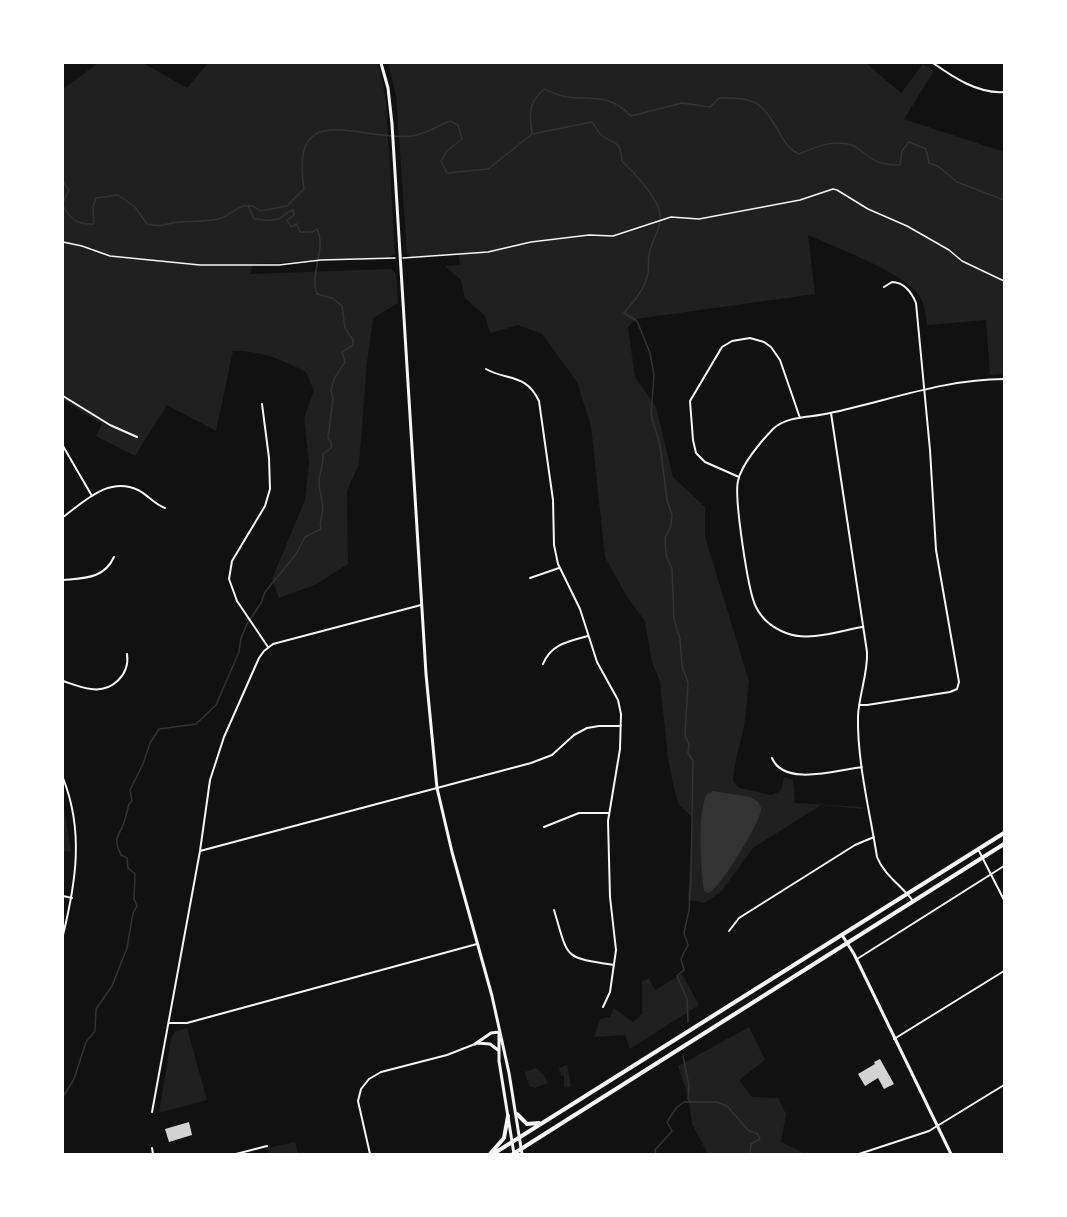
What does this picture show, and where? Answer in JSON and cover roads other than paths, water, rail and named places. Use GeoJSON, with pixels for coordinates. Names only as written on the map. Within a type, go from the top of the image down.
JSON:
{"type":"FeatureCollection","features":[{"type":"Feature","properties":{"kind":"main road"},"geometry":{"type":"LineString","coordinates":[[381,63],[388,88],[392,124],[421,605],[437,788],[500,1032],[517,1114],[522,1151]]}},
{"type":"Feature","properties":{"kind":"main road"},"geometry":{"type":"LineString","coordinates":[[492,1154],[1004,833]]}},
{"type":"Feature","properties":{"kind":"main road"},"geometry":{"type":"LineString","coordinates":[[500,1032],[498,1051],[513,1154],[522,1151],[1004,844]]}},
{"type":"Feature","properties":{"kind":"main road"},"geometry":{"type":"LineString","coordinates":[[842,935],[951,1154]]}},
{"type":"Feature","properties":{"kind":"main road"},"geometry":{"type":"LineString","coordinates":[[476,1044],[486,1036],[500,1032]]}},
{"type":"Feature","properties":{"kind":"main road"},"geometry":{"type":"LineString","coordinates":[[476,1044],[488,1043],[498,1051]]}},
{"type":"Feature","properties":{"kind":"main road"},"geometry":{"type":"LineString","coordinates":[[517,1114],[529,1125],[549,1119]]}},
{"type":"Feature","properties":{"kind":"main road"},"geometry":{"type":"LineString","coordinates":[[492,1154],[504,1138],[508,1116]]}},
{"type":"Feature","properties":{"kind":"street"},"geometry":{"type":"LineString","coordinates":[[933,63],[972,86],[987,91],[1004,92]]}},
{"type":"Feature","properties":{"kind":"street"},"geometry":{"type":"LineString","coordinates":[[859,705],[940,694],[954,691],[958,687],[936,550],[920,324],[914,298],[909,290],[897,282],[884,287]]}},
{"type":"Feature","properties":{"kind":"street"},"geometry":{"type":"LineString","coordinates":[[739,477],[705,462],[696,453],[692,432],[689,408],[692,395],[722,347],[732,341],[750,338],[771,346],[780,360],[800,418]]}},
{"type":"Feature","properties":{"kind":"street"},"geometry":{"type":"LineString","coordinates":[[486,369],[524,382],[534,391],[539,400],[552,500],[556,557],[559,568],[580,609],[597,662],[618,699],[622,726],[609,813],[614,965],[610,992],[603,1007]]}},
{"type":"Feature","properties":{"kind":"street"},"geometry":{"type":"LineString","coordinates":[[862,627],[802,637],[780,630],[760,614],[752,598],[736,494],[743,467],[773,429],[784,422],[971,381],[1004,379]]}},
{"type":"Feature","properties":{"kind":"street"},"geometry":{"type":"LineString","coordinates":[[63,396],[110,425],[137,437]]}},
{"type":"Feature","properties":{"kind":"street"},"geometry":{"type":"LineString","coordinates":[[262,404],[269,458],[270,489],[265,506],[232,561],[229,573],[234,594],[268,647]]}},
{"type":"Feature","properties":{"kind":"street"},"geometry":{"type":"LineString","coordinates":[[831,413],[867,662],[859,705],[859,743],[862,767],[879,863],[913,902]]}},
{"type":"Feature","properties":{"kind":"street"},"geometry":{"type":"LineString","coordinates":[[63,446],[92,496]]}},
{"type":"Feature","properties":{"kind":"street"},"geometry":{"type":"LineString","coordinates":[[63,517],[106,488],[126,486],[140,491],[154,503],[165,508]]}},
{"type":"Feature","properties":{"kind":"street"},"geometry":{"type":"LineString","coordinates":[[63,580],[96,575],[106,570],[114,557]]}},
{"type":"Feature","properties":{"kind":"street"},"geometry":{"type":"LineString","coordinates":[[530,578],[559,568]]}},
{"type":"Feature","properties":{"kind":"street"},"geometry":{"type":"LineString","coordinates":[[152,1112],[200,851],[210,780],[218,753],[259,658],[268,647],[279,642],[421,605]]}},
{"type":"Feature","properties":{"kind":"street"},"geometry":{"type":"LineString","coordinates":[[543,664],[548,654],[559,645],[588,636]]}},
{"type":"Feature","properties":{"kind":"street"},"geometry":{"type":"LineString","coordinates":[[63,681],[87,689],[106,688],[124,673],[128,663],[127,654]]}},
{"type":"Feature","properties":{"kind":"street"},"geometry":{"type":"LineString","coordinates":[[200,851],[545,758],[557,752],[574,735],[587,728],[622,726]]}},
{"type":"Feature","properties":{"kind":"street"},"geometry":{"type":"LineString","coordinates":[[772,758],[779,769],[798,775],[862,767]]}},
{"type":"Feature","properties":{"kind":"street"},"geometry":{"type":"LineString","coordinates":[[63,778],[72,807],[77,843],[77,869],[63,935]]}},
{"type":"Feature","properties":{"kind":"street"},"geometry":{"type":"LineString","coordinates":[[544,827],[579,813],[609,813]]}},
{"type":"Feature","properties":{"kind":"street"},"geometry":{"type":"LineString","coordinates":[[729,931],[739,918],[855,845],[874,837]]}},
{"type":"Feature","properties":{"kind":"street"},"geometry":{"type":"LineString","coordinates":[[978,849],[1004,900]]}},
{"type":"Feature","properties":{"kind":"street"},"geometry":{"type":"LineString","coordinates":[[856,960],[1004,866]]}},
{"type":"Feature","properties":{"kind":"street"},"geometry":{"type":"LineString","coordinates":[[63,896],[72,898]]}},
{"type":"Feature","properties":{"kind":"street"},"geometry":{"type":"LineString","coordinates":[[554,909],[570,955],[579,960],[614,965]]}},
{"type":"Feature","properties":{"kind":"street"},"geometry":{"type":"LineString","coordinates":[[169,1023],[187,1023],[477,944]]}},
{"type":"Feature","properties":{"kind":"street"},"geometry":{"type":"LineString","coordinates":[[894,1039],[1004,971]]}},
{"type":"Feature","properties":{"kind":"street"},"geometry":{"type":"LineString","coordinates":[[370,1154],[358,1101],[361,1089],[369,1079],[381,1072],[447,1055],[476,1044]]}},
{"type":"Feature","properties":{"kind":"street"},"geometry":{"type":"LineString","coordinates":[[859,1154],[921,1135],[1004,1085]]}},
{"type":"Feature","properties":{"kind":"street"},"geometry":{"type":"LineString","coordinates":[[236,1154],[267,1146]]}},
{"type":"Feature","properties":{"kind":"street"},"geometry":{"type":"LineString","coordinates":[[152,1148],[153,1154]]}},
{"type":"Feature","properties":{"kind":"waterway"},"geometry":{"type":"LineString","coordinates":[[63,206],[76,221],[94,224],[93,207],[96,198],[118,195],[135,207],[147,224],[158,226],[218,219],[243,206],[254,207],[261,211],[287,206],[304,189],[302,160],[307,142],[318,133],[333,130],[412,136],[450,121],[458,125],[462,139],[447,151],[441,161],[447,173],[488,169],[532,134],[530,120],[532,104],[544,89],[564,96],[609,101],[624,109],[631,116],[682,103],[710,107],[719,98],[742,99],[763,108],[788,145],[799,154],[819,146],[840,143],[856,147],[880,163],[900,165],[902,151],[909,142],[926,149],[929,163],[939,167],[957,182],[1004,200]]}},
{"type":"Feature","properties":{"kind":"waterway"},"geometry":{"type":"LineString","coordinates":[[532,134],[592,122],[601,135],[618,146],[622,161],[650,193],[660,214],[649,255],[647,279],[624,313],[637,321],[650,353],[654,375],[651,415],[660,445],[667,500],[672,515],[671,526],[665,538],[666,555],[672,569],[674,619],[680,639],[682,666],[688,683],[685,735],[689,744],[688,753],[693,761],[691,879],[689,910],[684,933],[688,945],[681,959],[684,970],[677,976],[687,999],[688,1022]]}},
{"type":"Feature","properties":{"kind":"waterway"},"geometry":{"type":"LineString","coordinates":[[63,182],[69,190],[63,202]]}},
{"type":"Feature","properties":{"kind":"waterway"},"geometry":{"type":"LineString","coordinates":[[63,1097],[74,1079],[86,1042],[95,1031],[96,1009],[112,986],[127,948],[133,913],[137,906],[134,899],[135,874],[128,868],[127,858],[121,855],[117,841],[132,801],[130,790],[150,743],[159,729],[196,724],[216,705],[239,652],[241,638],[247,624],[261,603],[265,592],[297,553],[305,537],[321,529],[323,507],[319,478],[323,454],[331,448],[328,438],[333,398],[331,391],[334,379],[345,362],[342,352],[353,345],[353,340],[345,328],[342,306],[332,298],[317,294],[315,278],[320,245],[317,229],[313,232],[300,232],[297,224],[291,227],[287,220],[294,215],[293,210],[280,218],[264,220],[254,219],[248,206]]}},
{"type":"Feature","properties":{"kind":"waterway"},"geometry":{"type":"LineString","coordinates":[[683,1056],[690,1101]]}},
{"type":"Feature","properties":{"kind":"waterway"},"geometry":{"type":"LineString","coordinates":[[656,1154],[655,1150],[672,1131],[667,1122],[676,1108],[684,1102],[717,1102],[727,1106],[748,1130],[758,1134],[760,1139],[751,1144],[750,1154]]}}]}
